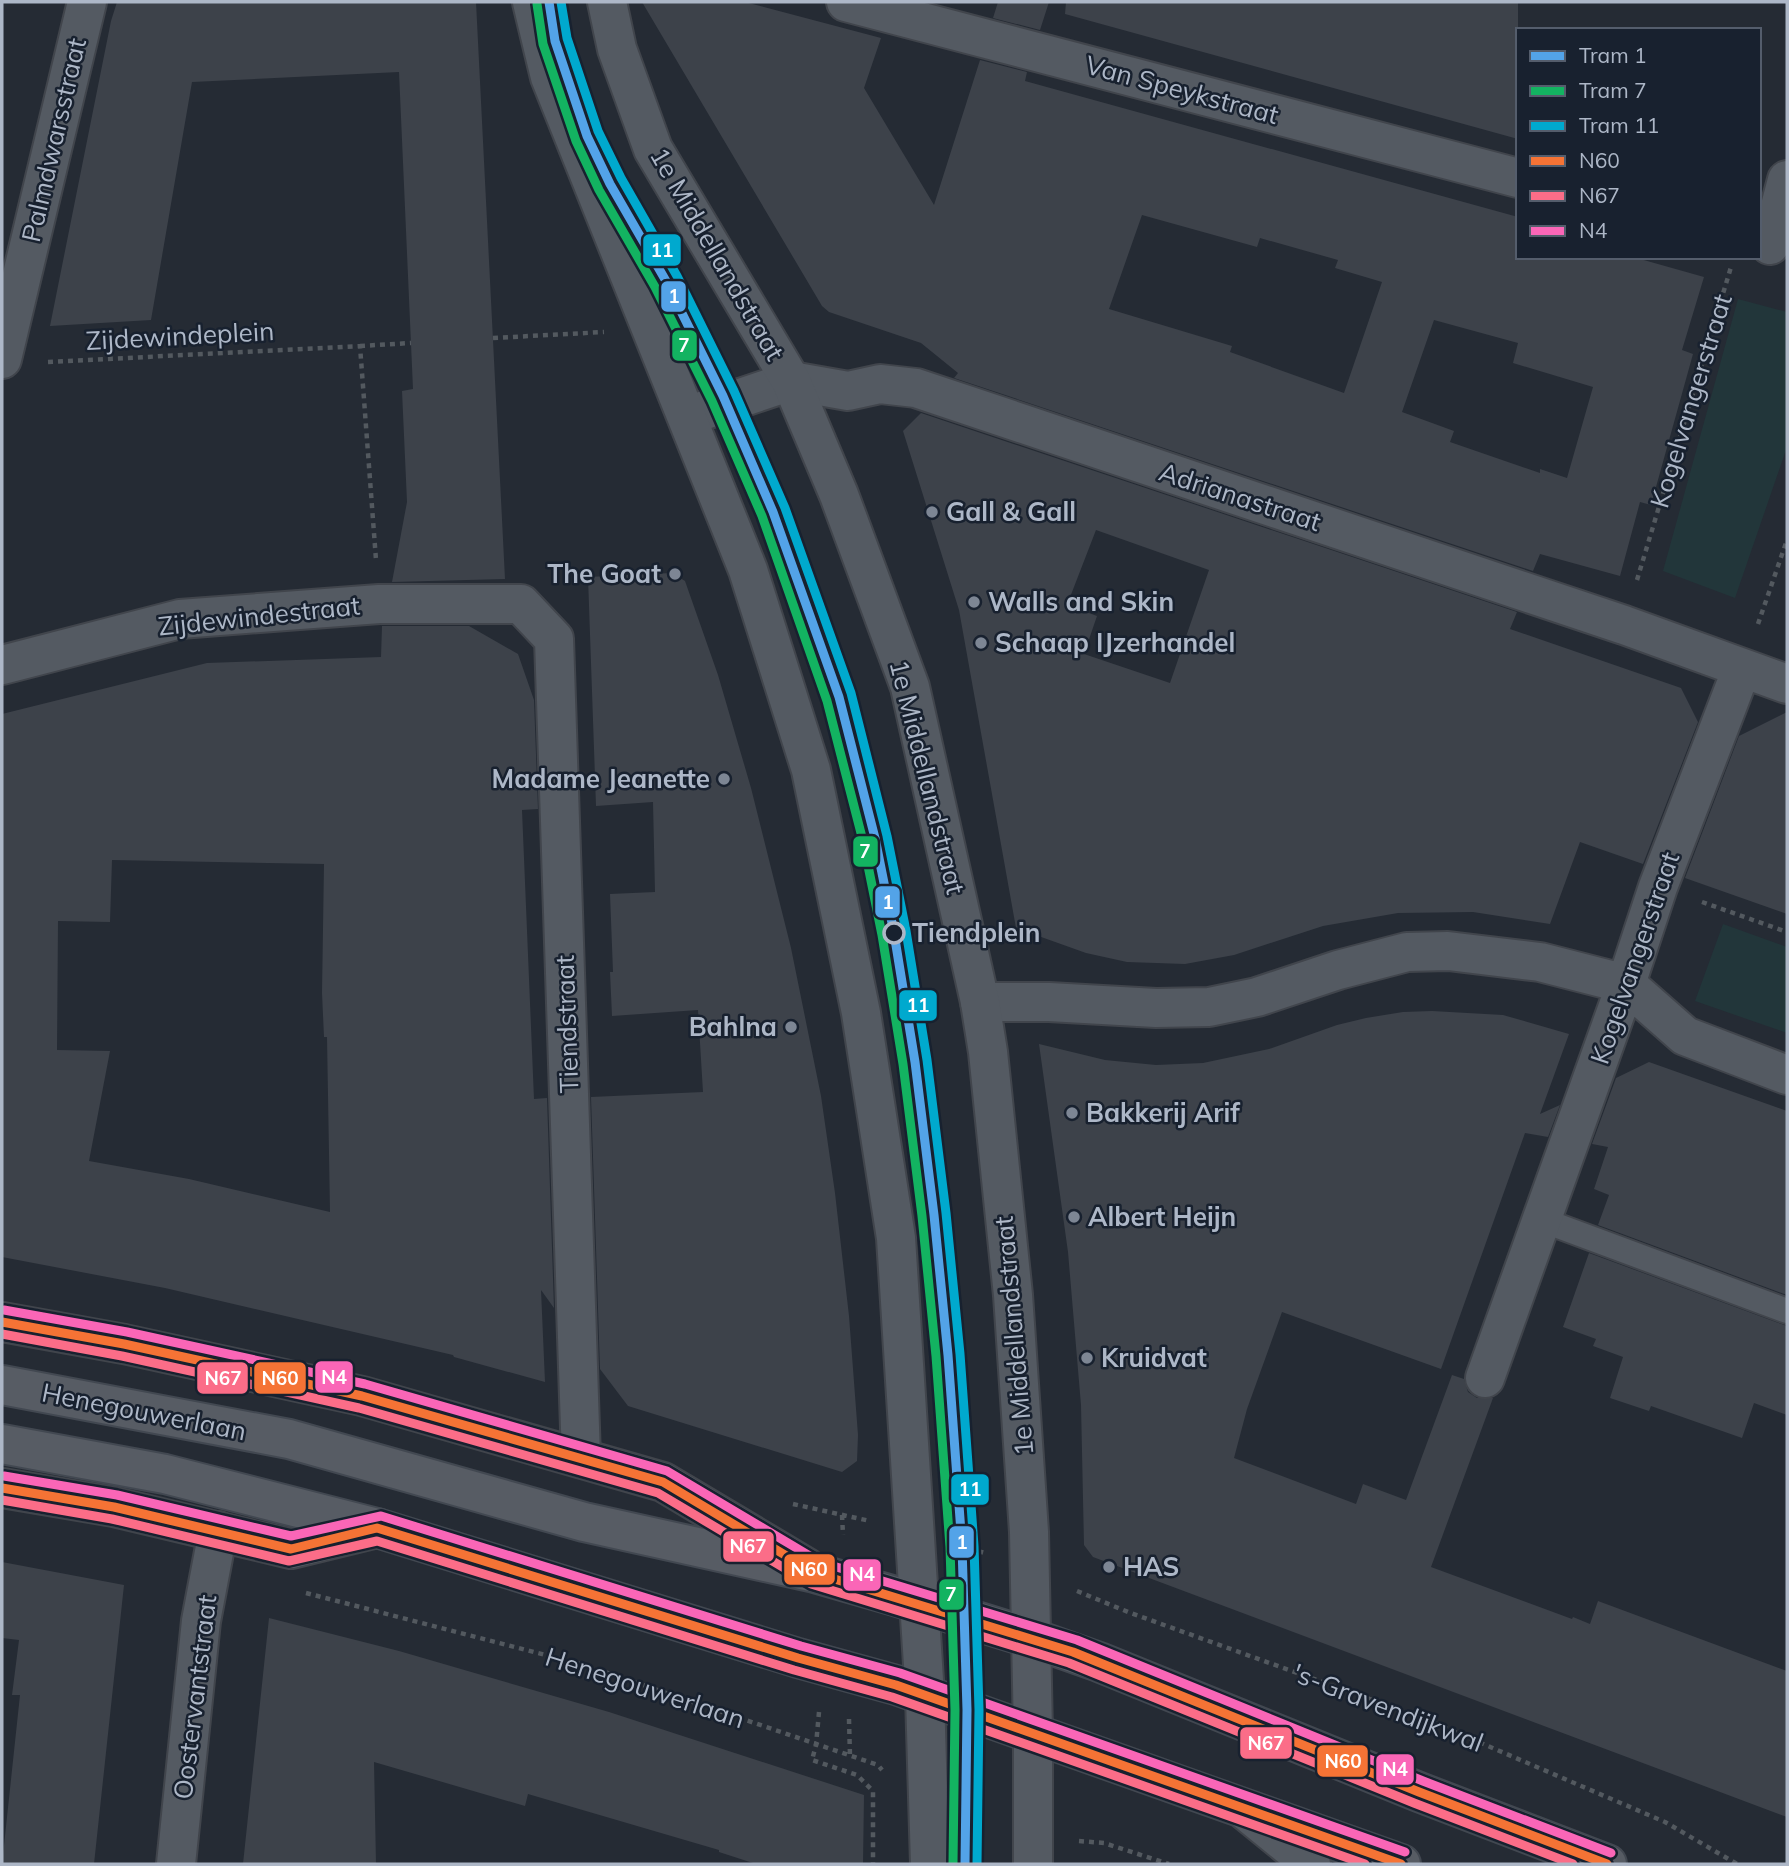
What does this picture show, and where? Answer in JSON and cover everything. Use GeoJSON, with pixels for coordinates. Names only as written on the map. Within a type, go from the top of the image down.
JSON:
{"type":"FeatureCollection","features":[{"type":"Feature","properties":{"kind":"main road","name":"Henegouwerlaan"},"geometry":{"type":"LineString","coordinates":[[2,1322],[124,1344],[362,1396],[663,1482],[815,1573]]}},
{"type":"Feature","properties":{"kind":"main road","name":"Henegouwerlaan"},"geometry":{"type":"LineString","coordinates":[[2,1385],[289,1439],[584,1522],[815,1573],[1031,1638]]}},
{"type":"Feature","properties":{"kind":"main road"},"geometry":{"type":"LineString","coordinates":[[2,1444],[164,1474],[377,1528],[798,1658],[896,1685],[1401,1864]]}},
{"type":"Feature","properties":{"kind":"main road"},"geometry":{"type":"LineString","coordinates":[[2,1488],[114,1507],[291,1549],[377,1528]]}},
{"type":"Feature","properties":{"kind":"main road"},"geometry":{"type":"LineString","coordinates":[[1031,1638],[1098,1662],[1419,1792],[1607,1864]]}},
{"type":"Feature","properties":{"kind":"street","name":"Palmdwarsstraat"},"geometry":{"type":"LineString","coordinates":[[2,359],[87,2]]}},
{"type":"Feature","properties":{"kind":"street"},"geometry":{"type":"LineString","coordinates":[[532,2],[550,77],[748,570],[811,770],[861,1013],[896,1238],[925,1696],[930,1864]]}},
{"type":"Feature","properties":{"kind":"street","name":"1e Middellandstraat"},"geometry":{"type":"LineString","coordinates":[[607,2],[617,49],[653,149],[792,381],[839,495],[910,687],[980,1002],[988,1052],[1013,1295],[1031,1568],[1033,1864]]}},
{"type":"Feature","properties":{"kind":"street","name":"Van Speykstraat"},"geometry":{"type":"LineString","coordinates":[[846,2],[1516,177]]}},
{"type":"Feature","properties":{"kind":"street"},"geometry":{"type":"LineString","coordinates":[[1772,246],[1787,180]]}},
{"type":"Feature","properties":{"kind":"street","name":"Adrianastraat"},"geometry":{"type":"LineString","coordinates":[[687,416],[792,381],[848,391],[880,384],[916,388],[1624,625],[1787,684]]}},
{"type":"Feature","properties":{"kind":"street","name":"Zijdewindestraat"},"geometry":{"type":"LineString","coordinates":[[2,665],[180,619],[379,604],[521,604]]}},
{"type":"Feature","properties":{"kind":"street","name":"Tiendstraat"},"geometry":{"type":"LineString","coordinates":[[521,604],[554,639],[581,1458]]}},
{"type":"Feature","properties":{"kind":"street","name":"Kogelvangerstraat"},"geometry":{"type":"LineString","coordinates":[[1485,1378],[1658,887],[1742,668]]}},
{"type":"Feature","properties":{"kind":"street"},"geometry":{"type":"LineString","coordinates":[[980,1002],[1049,1002],[1156,1009],[1209,1007],[1257,997],[1338,970],[1408,952],[1448,951],[1540,962],[1626,984],[1685,1036],[1787,1075]]}},
{"type":"Feature","properties":{"kind":"street","name":"Oostervantstraat"},"geometry":{"type":"LineString","coordinates":[[176,1864],[201,1621],[218,1531]]}},
{"type":"Feature","properties":{"kind":"street"},"geometry":{"type":"LineString","coordinates":[[1242,1807],[1311,1864]]}},
{"type":"Feature","properties":{"kind":"lane"},"geometry":{"type":"LineString","coordinates":[[1542,1220],[1787,1311]]}},
{"type":"Feature","properties":{"kind":"path","name":"Kogelvangerstraat"},"geometry":{"type":"LineString","coordinates":[[1624,625],[1733,259]]}},
{"type":"Feature","properties":{"kind":"path"},"geometry":{"type":"LineString","coordinates":[[493,338],[652,329]]}},
{"type":"Feature","properties":{"kind":"path","name":"Zijdewindeplein"},"geometry":{"type":"LineString","coordinates":[[43,362],[411,343]]}},
{"type":"Feature","properties":{"kind":"path"},"geometry":{"type":"LineString","coordinates":[[360,346],[379,604]]}},
{"type":"Feature","properties":{"kind":"path"},"geometry":{"type":"LineString","coordinates":[[1742,668],[1787,540]]}},
{"type":"Feature","properties":{"kind":"path"},"geometry":{"type":"LineString","coordinates":[[1658,887],[1787,932]]}},
{"type":"Feature","properties":{"kind":"path","name":"'s-Gravendijkwal"},"geometry":{"type":"LineString","coordinates":[[1031,1568],[1106,1604],[1425,1719],[1665,1822],[1737,1864]]}},
{"type":"Feature","properties":{"kind":"path","name":"Henegouwerlaan"},"geometry":{"type":"LineString","coordinates":[[295,1591],[584,1665],[877,1765],[895,1783],[928,1795]]}},
{"type":"Feature","properties":{"kind":"path"},"geometry":{"type":"LineString","coordinates":[[819,1712],[812,1760],[857,1775],[873,1791],[873,1864]]}},
{"type":"Feature","properties":{"kind":"path"},"geometry":{"type":"LineString","coordinates":[[1034,1827],[1077,1841],[1104,1843],[1169,1864]]}},
{"type":"Feature","properties":{"kind":"green space"},"geometry":{"type":"Polygon","coordinates":[[[1738,299],[1787,312],[1787,447],[1735,598],[1663,571],[1738,299]]]}},
{"type":"Feature","properties":{"kind":"green space"},"geometry":{"type":"Polygon","coordinates":[[[1723,924],[1787,947],[1787,1033],[1695,1001],[1723,924]]]}},
{"type":"Feature","properties":{"kind":"building"},"geometry":{"type":"Polygon","coordinates":[[[117,2],[476,2],[505,579],[392,582],[407,502],[402,391],[413,389],[399,72],[192,82],[151,320],[50,326],[117,2]]]}},
{"type":"Feature","properties":{"kind":"building"},"geometry":{"type":"Polygon","coordinates":[[[642,2],[745,2],[881,38],[864,88],[934,205],[980,60],[1027,72],[1025,81],[1516,216],[1516,259],[1640,259],[1704,277],[1682,350],[1693,354],[1651,505],[1640,502],[1620,576],[1540,554],[1533,571],[954,378],[958,373],[921,343],[829,312],[822,306],[642,2]],[[1142,215],[1109,309],[1232,346],[1230,352],[1344,393],[1382,282],[1335,268],[1338,260],[1260,238],[1257,247],[1142,215]],[[1434,320],[1402,412],[1454,431],[1450,442],[1540,473],[1540,469],[1567,478],[1593,387],[1513,363],[1518,343],[1434,320]]]}},
{"type":"Feature","properties":{"kind":"building"},"geometry":{"type":"Polygon","coordinates":[[[998,2],[1049,2],[1040,30],[993,18],[998,2]]]}},
{"type":"Feature","properties":{"kind":"building"},"geometry":{"type":"Polygon","coordinates":[[[1066,2],[1518,2],[1516,138],[1065,14],[1066,2]]]}},
{"type":"Feature","properties":{"kind":"building"},"geometry":{"type":"Polygon","coordinates":[[[921,413],[1517,612],[1510,629],[1681,688],[1698,722],[1643,864],[1580,842],[1550,924],[1473,912],[1398,913],[1323,926],[1234,955],[1185,964],[1127,962],[1086,953],[1016,928],[959,610],[903,431],[921,413]],[[1096,530],[1067,605],[1097,616],[1084,654],[1170,683],[1209,570],[1096,530]]]}},
{"type":"Feature","properties":{"kind":"building"},"geometry":{"type":"Polygon","coordinates":[[[672,573],[685,581],[718,675],[751,788],[791,948],[821,1096],[849,1316],[858,1435],[857,1461],[842,1472],[628,1406],[600,1369],[591,1097],[703,1092],[698,1010],[612,1016],[610,894],[655,892],[653,802],[596,806],[588,577],[672,573]]]}},
{"type":"Feature","properties":{"kind":"building"},"geometry":{"type":"Polygon","coordinates":[[[382,626],[469,626],[518,654],[534,700],[538,809],[522,810],[534,1099],[547,1098],[554,1308],[541,1290],[545,1382],[453,1355],[165,1288],[2,1257],[2,714],[207,663],[381,657],[382,626]],[[112,860],[110,922],[58,921],[57,1050],[110,1051],[89,1161],[189,1179],[330,1212],[327,1037],[324,1037],[322,993],[324,864],[112,860]]]}},
{"type":"Feature","properties":{"kind":"building"},"geometry":{"type":"Polygon","coordinates":[[[1787,712],[1787,914],[1685,878],[1739,736],[1787,712]]]}},
{"type":"Feature","properties":{"kind":"building"},"geometry":{"type":"Polygon","coordinates":[[[1432,1011],[1503,1015],[1569,1034],[1540,1114],[1560,1105],[1548,1137],[1525,1133],[1441,1369],[1282,1312],[1247,1409],[1234,1458],[1356,1504],[1363,1484],[1406,1500],[1452,1375],[1464,1379],[1468,1392],[1477,1398],[1493,1398],[1431,1567],[1590,1624],[1598,1601],[1787,1671],[1787,1817],[1093,1557],[1084,1545],[1081,1405],[1068,1252],[1039,1044],[1105,1060],[1156,1065],[1203,1063],[1269,1049],[1337,1025],[1366,1018],[1432,1011]]]}},
{"type":"Feature","properties":{"kind":"building"},"geometry":{"type":"Polygon","coordinates":[[[1649,1062],[1787,1111],[1787,1295],[1598,1225],[1609,1195],[1594,1189],[1608,1147],[1592,1144],[1616,1078],[1649,1062]]]}},
{"type":"Feature","properties":{"kind":"building"},"geometry":{"type":"Polygon","coordinates":[[[1589,1253],[1787,1326],[1787,1415],[1754,1403],[1742,1438],[1651,1406],[1649,1411],[1610,1398],[1623,1357],[1593,1346],[1596,1339],[1563,1327],[1589,1253]]]}},
{"type":"Feature","properties":{"kind":"building"},"geometry":{"type":"Polygon","coordinates":[[[2,1562],[124,1585],[94,1864],[2,1864],[20,1695],[12,1695],[19,1640],[2,1638],[2,1562]]]}},
{"type":"Feature","properties":{"kind":"building"},"geometry":{"type":"Polygon","coordinates":[[[269,1618],[399,1651],[609,1712],[864,1795],[863,1864],[756,1864],[719,1850],[528,1794],[525,1806],[374,1762],[376,1864],[243,1864],[269,1618]]]}},
{"type":"Feature","properties":{"kind":"tram line","name":"1"},"geometry":{"type":"LineString","coordinates":[[549,2],[555,41],[587,136],[610,184],[666,281],[723,396],[773,512],[839,697],[875,838],[915,1062],[948,1355],[962,1546],[967,1710],[965,1864]]}},
{"type":"Feature","properties":{"kind":"tram line","name":"11"},"geometry":{"type":"LineString","coordinates":[[561,2],[567,38],[598,131],[621,178],[677,276],[734,391],[785,508],[851,693],[887,836],[927,1060],[960,1354],[974,1546],[979,1710],[977,1864]]}},
{"type":"Feature","properties":{"kind":"tram line","name":"7"},"geometry":{"type":"LineString","coordinates":[[537,4],[543,44],[576,141],[599,190],[655,287],[712,401],[762,516],[827,701],[863,841],[882,935],[903,1064],[936,1356],[950,1547],[955,1710],[953,1864]]}},
{"type":"Feature","properties":{"kind":"transit line","name":"N4"},"geometry":{"type":"LineString","coordinates":[[4,1310],[127,1332],[365,1384],[667,1471],[820,1562],[1077,1640],[1423,1781],[1611,1853]]}},
{"type":"Feature","properties":{"kind":"transit line","name":"N60"},"geometry":{"type":"LineString","coordinates":[[2,1322],[124,1344],[362,1396],[663,1482],[815,1573],[1073,1652],[1419,1792],[1607,1864]]}},
{"type":"Feature","properties":{"kind":"transit line","name":"N67"},"geometry":{"type":"LineString","coordinates":[[2,1334],[122,1356],[359,1408],[658,1493],[811,1584],[1069,1663],[1414,1803],[1573,1864]]}},
{"type":"Feature","properties":{"kind":"transit line","name":"N4"},"geometry":{"type":"LineString","coordinates":[[4,1476],[117,1495],[291,1536],[381,1516],[801,1646],[900,1673],[1405,1852]]}},
{"type":"Feature","properties":{"kind":"transit line","name":"N60"},"geometry":{"type":"LineString","coordinates":[[2,1488],[114,1507],[291,1549],[377,1528],[798,1658],[896,1685],[1401,1864]]}},
{"type":"Feature","properties":{"kind":"transit line","name":"N67"},"geometry":{"type":"LineString","coordinates":[[2,1500],[112,1519],[289,1561],[377,1541],[794,1670],[892,1697],[1365,1864]]}},
{"type":"Feature","properties":{"kind":"place","name":"Gall & Gall"},"geometry":{"type":"Point","coordinates":[932,512]}},
{"type":"Feature","properties":{"kind":"place","name":"The Goat"},"geometry":{"type":"Point","coordinates":[675,574]}},
{"type":"Feature","properties":{"kind":"place","name":"Walls and Skin"},"geometry":{"type":"Point","coordinates":[974,602]}},
{"type":"Feature","properties":{"kind":"place","name":"Schaap IJzerhandel"},"geometry":{"type":"Point","coordinates":[981,643]}},
{"type":"Feature","properties":{"kind":"place","name":"Madame Jeanette"},"geometry":{"type":"Point","coordinates":[724,779]}},
{"type":"Feature","properties":{"kind":"place","name":"Tiendplein"},"geometry":{"type":"Point","coordinates":[894,933]}},
{"type":"Feature","properties":{"kind":"place","name":"Bahlna"},"geometry":{"type":"Point","coordinates":[791,1027]}},
{"type":"Feature","properties":{"kind":"place","name":"Bakkerij Arif"},"geometry":{"type":"Point","coordinates":[1072,1113]}},
{"type":"Feature","properties":{"kind":"place","name":"Albert Heijn"},"geometry":{"type":"Point","coordinates":[1074,1217]}},
{"type":"Feature","properties":{"kind":"place","name":"Kruidvat"},"geometry":{"type":"Point","coordinates":[1087,1358]}},
{"type":"Feature","properties":{"kind":"place","name":"HAS"},"geometry":{"type":"Point","coordinates":[1109,1567]}}]}
